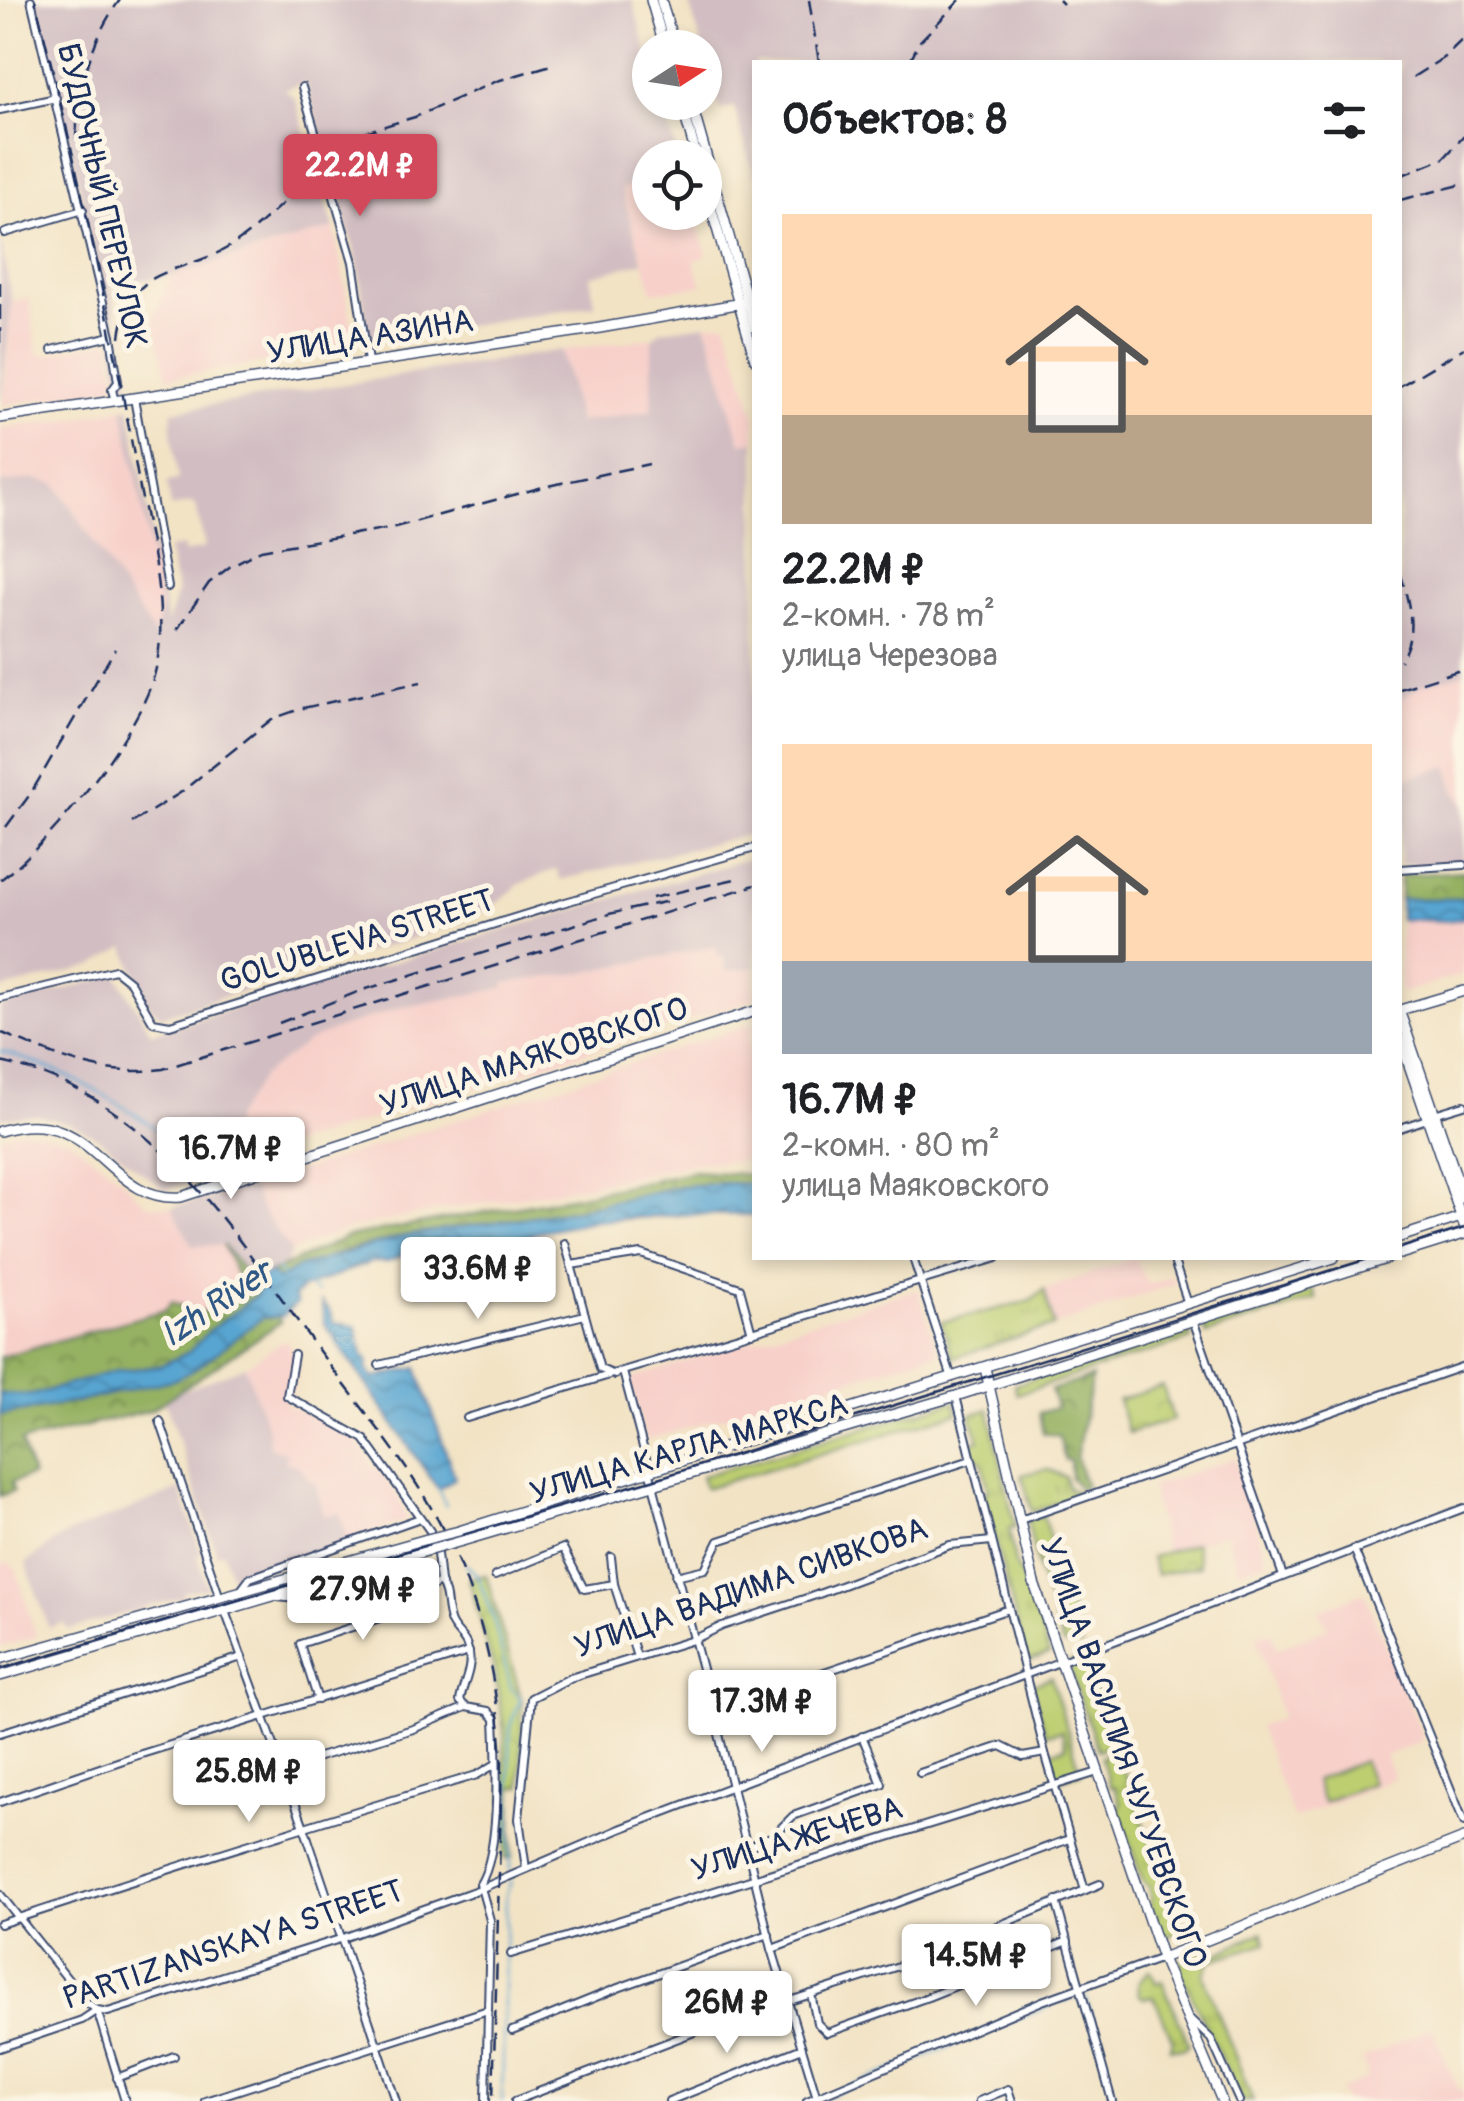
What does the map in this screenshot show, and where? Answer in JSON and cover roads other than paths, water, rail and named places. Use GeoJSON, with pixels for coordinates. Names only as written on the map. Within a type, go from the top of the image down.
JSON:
{"type":"FeatureCollection","features":[{"type":"Feature","properties":{"kind":"main road"},"geometry":{"type":"LineString","coordinates":[[651,0],[659,30]]}},
{"type":"Feature","properties":{"kind":"main road"},"geometry":{"type":"LineString","coordinates":[[661,0],[670,30]]}},
{"type":"Feature","properties":{"kind":"main road"},"geometry":{"type":"LineString","coordinates":[[696,120],[752,345]]}},
{"type":"Feature","properties":{"kind":"main road"},"geometry":{"type":"LineString","coordinates":[[719,230],[752,322]]}},
{"type":"Feature","properties":{"kind":"main road","name":"УЛИЦА АЗИНА"},"geometry":{"type":"LineString","coordinates":[[0,418],[743,303]]}},
{"type":"Feature","properties":{"kind":"main road"},"geometry":{"type":"LineString","coordinates":[[1402,1010],[1464,991]]}},
{"type":"Feature","properties":{"kind":"main road","name":"УЛИЦА МАЯКОВСКОГО"},"geometry":{"type":"LineString","coordinates":[[0,1130],[31,1126],[62,1130],[91,1147],[136,1187],[160,1197],[181,1197],[752,1011]]}},
{"type":"Feature","properties":{"kind":"main road"},"geometry":{"type":"LineString","coordinates":[[1402,1018],[1463,1220],[1402,1235]]}},
{"type":"Feature","properties":{"kind":"main road"},"geometry":{"type":"LineString","coordinates":[[1402,1045],[1464,1199]]}},
{"type":"Feature","properties":{"kind":"main road"},"geometry":{"type":"LineString","coordinates":[[1402,1253],[1464,1234]]}},
{"type":"Feature","properties":{"kind":"main road","name":"УЛИЦА КАРЛА МАРКСА"},"geometry":{"type":"LineString","coordinates":[[460,1536],[649,1469],[1328,1260]]}},
{"type":"Feature","properties":{"kind":"main road","name":"УЛИЦА КАРЛА МАРКСА"},"geometry":{"type":"LineString","coordinates":[[0,1659],[219,1596],[653,1486],[990,1386],[1383,1260]]}},
{"type":"Feature","properties":{"kind":"main road","name":"УЛИЦА ВАСИЛИЯ ЧУГУЕВСКОГО"},"geometry":{"type":"LineString","coordinates":[[985,1368],[1034,1583],[1162,1958],[1222,2101]]}},
{"type":"Feature","properties":{"kind":"main road","name":"УЛИЦА КАРЛА МАРКСА"},"geometry":{"type":"LineString","coordinates":[[0,1676],[225,1612],[431,1544]]}},
{"type":"Feature","properties":{"kind":"main road"},"geometry":{"type":"LineString","coordinates":[[219,1596],[225,1612]]}},
{"type":"Feature","properties":{"kind":"main road"},"geometry":{"type":"LineString","coordinates":[[1162,1958],[1464,1838]]}},
{"type":"Feature","properties":{"kind":"street","name":"БУДОЧНЫЙ ПЕРЕУЛОК"},"geometry":{"type":"LineString","coordinates":[[31,0],[111,336],[118,382],[112,390],[114,401]]}},
{"type":"Feature","properties":{"kind":"street"},"geometry":{"type":"LineString","coordinates":[[302,87],[354,262],[368,362]]}},
{"type":"Feature","properties":{"kind":"street"},"geometry":{"type":"LineString","coordinates":[[0,110],[56,98]]}},
{"type":"Feature","properties":{"kind":"street"},"geometry":{"type":"LineString","coordinates":[[4,233],[83,210]]}},
{"type":"Feature","properties":{"kind":"street"},"geometry":{"type":"LineString","coordinates":[[52,350],[111,336]]}},
{"type":"Feature","properties":{"kind":"street","name":"БУДОЧНЫЙ ПЕРЕУЛОК"},"geometry":{"type":"LineString","coordinates":[[134,398],[168,586]]}},
{"type":"Feature","properties":{"kind":"street","name":"GOLUBLEVA STREET"},"geometry":{"type":"LineString","coordinates":[[0,998],[115,970],[130,982],[152,1022],[170,1026],[562,903],[752,849]]}},
{"type":"Feature","properties":{"kind":"street"},"geometry":{"type":"LineString","coordinates":[[1402,868],[1464,865]]}},
{"type":"Feature","properties":{"kind":"street"},"geometry":{"type":"LineString","coordinates":[[1402,1127],[1464,1106]]}},
{"type":"Feature","properties":{"kind":"street"},"geometry":{"type":"LineString","coordinates":[[565,1243],[600,1369],[619,1374]]}},
{"type":"Feature","properties":{"kind":"street"},"geometry":{"type":"LineString","coordinates":[[571,1265],[641,1254],[740,1288],[752,1332]]}},
{"type":"Feature","properties":{"kind":"street"},"geometry":{"type":"LineString","coordinates":[[914,1260],[952,1378]]}},
{"type":"Feature","properties":{"kind":"street"},"geometry":{"type":"LineString","coordinates":[[467,1418],[990,1260]]}},
{"type":"Feature","properties":{"kind":"street"},"geometry":{"type":"LineString","coordinates":[[1174,1260],[1188,1304]]}},
{"type":"Feature","properties":{"kind":"street"},"geometry":{"type":"LineString","coordinates":[[379,1364],[585,1315]]}},
{"type":"Feature","properties":{"kind":"street"},"geometry":{"type":"LineString","coordinates":[[1193,1320],[1283,1576]]}},
{"type":"Feature","properties":{"kind":"street"},"geometry":{"type":"LineString","coordinates":[[294,1354],[287,1396],[364,1438],[420,1518],[440,1582],[448,1594],[452,1627],[467,1643],[469,1680],[460,1701],[466,1707]]}},
{"type":"Feature","properties":{"kind":"street"},"geometry":{"type":"LineString","coordinates":[[1020,1520],[1464,1366]]}},
{"type":"Feature","properties":{"kind":"street"},"geometry":{"type":"LineString","coordinates":[[619,1374],[649,1469],[772,1948],[818,2099]]}},
{"type":"Feature","properties":{"kind":"street"},"geometry":{"type":"LineString","coordinates":[[956,1396],[1045,1753],[1086,1890]]}},
{"type":"Feature","properties":{"kind":"street"},"geometry":{"type":"LineString","coordinates":[[160,1421],[219,1596]]}},
{"type":"Feature","properties":{"kind":"street"},"geometry":{"type":"LineString","coordinates":[[676,1576],[705,1569],[719,1541],[972,1460]]}},
{"type":"Feature","properties":{"kind":"street","name":"PARTIZANSKAYA STREET"},"geometry":{"type":"LineString","coordinates":[[0,2048],[82,2020],[98,2010],[108,2012],[340,1939],[480,1889],[730,1787],[1464,1508]]}},
{"type":"Feature","properties":{"kind":"street"},"geometry":{"type":"LineString","coordinates":[[240,1591],[250,1578],[420,1518]]}},
{"type":"Feature","properties":{"kind":"street","name":"УЛИЦА ВАДИМА СИВКОВА"},"geometry":{"type":"LineString","coordinates":[[526,1869],[519,1819],[531,1698],[570,1678],[694,1640],[722,1626],[950,1545],[992,1541]]}},
{"type":"Feature","properties":{"kind":"street"},"geometry":{"type":"LineString","coordinates":[[495,1576],[563,1548],[584,1589],[614,1584]]}},
{"type":"Feature","properties":{"kind":"street"},"geometry":{"type":"LineString","coordinates":[[1354,1549],[1464,1822]]}},
{"type":"Feature","properties":{"kind":"street"},"geometry":{"type":"LineString","coordinates":[[611,1557],[614,1584],[637,1657]]}},
{"type":"Feature","properties":{"kind":"street"},"geometry":{"type":"LineString","coordinates":[[322,1602],[317,1588],[327,1580]]}},
{"type":"Feature","properties":{"kind":"street"},"geometry":{"type":"LineString","coordinates":[[271,1596],[322,1602],[376,1591],[431,1587],[440,1582]]}},
{"type":"Feature","properties":{"kind":"street"},"geometry":{"type":"LineString","coordinates":[[318,1700],[300,1644],[383,1617],[376,1591]]}},
{"type":"Feature","properties":{"kind":"street"},"geometry":{"type":"LineString","coordinates":[[713,1710],[1009,1609]]}},
{"type":"Feature","properties":{"kind":"street"},"geometry":{"type":"LineString","coordinates":[[225,1612],[304,1827],[396,2101]]}},
{"type":"Feature","properties":{"kind":"street"},"geometry":{"type":"LineString","coordinates":[[0,1802],[469,1652]]}},
{"type":"Feature","properties":{"kind":"street"},"geometry":{"type":"LineString","coordinates":[[0,1734],[242,1657]]}},
{"type":"Feature","properties":{"kind":"street"},"geometry":{"type":"LineString","coordinates":[[282,1768],[413,1729],[466,1707],[488,1711],[494,1718],[493,1842],[489,1870],[480,1889],[490,1920],[486,2101]]}},
{"type":"Feature","properties":{"kind":"street"},"geometry":{"type":"LineString","coordinates":[[747,1846],[773,1836],[793,1816],[882,1784],[862,1736]]}},
{"type":"Feature","properties":{"kind":"street"},"geometry":{"type":"LineString","coordinates":[[920,1773],[1001,1746],[1023,1757],[1045,1753]]}},
{"type":"Feature","properties":{"kind":"street"},"geometry":{"type":"LineString","coordinates":[[0,1924],[211,1854],[477,1775],[495,1764]]}},
{"type":"Feature","properties":{"kind":"street","name":"УЛИЦА ЖЕЧЕВА"},"geometry":{"type":"LineString","coordinates":[[511,1954],[1098,1772]]}},
{"type":"Feature","properties":{"kind":"street"},"geometry":{"type":"LineString","coordinates":[[772,1948],[1069,1840]]}},
{"type":"Feature","properties":{"kind":"street"},"geometry":{"type":"LineString","coordinates":[[515,2101],[787,1999],[905,1964],[1100,1884]]}},
{"type":"Feature","properties":{"kind":"street"},"geometry":{"type":"LineString","coordinates":[[0,1894],[86,2002],[98,2010],[125,2101]]}},
{"type":"Feature","properties":{"kind":"street"},"geometry":{"type":"LineString","coordinates":[[1056,1901],[1112,2101]]}},
{"type":"Feature","properties":{"kind":"street"},"geometry":{"type":"LineString","coordinates":[[512,2031],[770,1934]]}},
{"type":"Feature","properties":{"kind":"street"},"geometry":{"type":"LineString","coordinates":[[811,1994],[817,2022],[827,2032],[928,1997],[1068,1940]]}},
{"type":"Feature","properties":{"kind":"street"},"geometry":{"type":"LineString","coordinates":[[807,2101],[1042,2001],[1162,1958]]}},
{"type":"Feature","properties":{"kind":"street"},"geometry":{"type":"LineString","coordinates":[[205,2101],[488,2010]]}},
{"type":"Feature","properties":{"kind":"street","name":"УЛИЦА ВАСИЛИЯ ЧУГУЕВСКОГО"},"geometry":{"type":"LineString","coordinates":[[1187,2016],[1211,2039],[1238,2101]]}},
{"type":"Feature","properties":{"kind":"street"},"geometry":{"type":"LineString","coordinates":[[669,2101],[800,2049]]}},
{"type":"Feature","properties":{"kind":"street"},"geometry":{"type":"LineString","coordinates":[[117,2078],[174,2056]]}},
{"type":"Feature","properties":{"kind":"street"},"geometry":{"type":"LineString","coordinates":[[979,2101],[1008,2090],[1012,2101]]}},
{"type":"Feature","properties":{"kind":"water"},"geometry":{"type":"Polygon","coordinates":[[[1402,899],[1464,899],[1464,918],[1402,919],[1402,899]]]}},
{"type":"Feature","properties":{"kind":"water"},"geometry":{"type":"Polygon","coordinates":[[[752,1184],[752,1215],[692,1214],[593,1221],[540,1231],[519,1241],[455,1245],[405,1254],[388,1262],[371,1262],[303,1288],[294,1296],[297,1303],[283,1316],[262,1318],[176,1379],[0,1415],[0,1394],[32,1395],[116,1371],[160,1366],[189,1352],[210,1330],[256,1296],[259,1290],[253,1283],[270,1273],[278,1280],[301,1266],[405,1236],[573,1210],[681,1186],[752,1184]]]}},
{"type":"Feature","properties":{"kind":"water"},"geometry":{"type":"Polygon","coordinates":[[[322,1302],[334,1323],[356,1326],[373,1378],[417,1368],[455,1478],[438,1489],[324,1323],[322,1302]]]}},
{"type":"Feature","properties":{"kind":"waterway"},"geometry":{"type":"LineString","coordinates":[[0,1051],[57,1072],[112,1100],[163,1134],[208,1174]]}},
{"type":"Feature","properties":{"kind":"waterway","name":"Izh River"},"geometry":{"type":"LineString","coordinates":[[277,1269],[282,1277]]}},
{"type":"Feature","properties":{"kind":"waterway"},"geometry":{"type":"LineString","coordinates":[[309,1286],[318,1293]]}},
{"type":"Feature","properties":{"kind":"waterway"},"geometry":{"type":"LineString","coordinates":[[438,1489],[446,1506]]}},
{"type":"Feature","properties":{"kind":"waterway"},"geometry":{"type":"LineString","coordinates":[[466,1565],[477,1575],[493,1617],[511,1688],[521,1699],[510,1725],[510,1870]]}},
{"type":"Feature","properties":{"kind":"waterway"},"geometry":{"type":"LineString","coordinates":[[502,2101],[506,1895],[511,1881]]}},
{"type":"Feature","properties":{"kind":"waterway"},"geometry":{"type":"LineString","coordinates":[[1062,2002],[1078,1996]]}},
{"type":"Feature","properties":{"kind":"waterway"},"geometry":{"type":"LineString","coordinates":[[1086,1997],[1116,2101]]}},
{"type":"Feature","properties":{"kind":"waterway"},"geometry":{"type":"LineString","coordinates":[[823,2098],[1053,2005]]}},
{"type":"Feature","properties":{"kind":"tram line"},"geometry":{"type":"LineString","coordinates":[[1402,1247],[1464,1228]]}},
{"type":"Feature","properties":{"kind":"tram line"},"geometry":{"type":"LineString","coordinates":[[0,1669],[652,1480],[1365,1260]]}},
{"type":"Feature","properties":{"kind":"railway"},"geometry":{"type":"LineString","coordinates":[[0,880],[43,841],[111,757],[145,701],[159,651],[156,572],[114,349],[35,0]]}},
{"type":"Feature","properties":{"kind":"railway"},"geometry":{"type":"LineString","coordinates":[[76,139],[93,48],[120,0]]}},
{"type":"Feature","properties":{"kind":"railway"},"geometry":{"type":"LineString","coordinates":[[809,0],[819,60]]}},
{"type":"Feature","properties":{"kind":"railway"},"geometry":{"type":"LineString","coordinates":[[910,60],[920,41],[960,0]]}},
{"type":"Feature","properties":{"kind":"railway"},"geometry":{"type":"LineString","coordinates":[[1059,0],[1063,4]]}},
{"type":"Feature","properties":{"kind":"railway"},"geometry":{"type":"LineString","coordinates":[[1413,77],[1443,58],[1464,38]]}},
{"type":"Feature","properties":{"kind":"railway"},"geometry":{"type":"LineString","coordinates":[[74,41],[75,86]]}},
{"type":"Feature","properties":{"kind":"railway"},"geometry":{"type":"LineString","coordinates":[[292,189],[317,156],[348,137],[415,117],[497,81],[551,65]]}},
{"type":"Feature","properties":{"kind":"railway"},"geometry":{"type":"LineString","coordinates":[[1402,175],[1444,158],[1464,136]]}},
{"type":"Feature","properties":{"kind":"railway"},"geometry":{"type":"LineString","coordinates":[[120,337],[125,313],[134,296],[159,275],[229,247],[301,188],[327,173],[424,146]]}},
{"type":"Feature","properties":{"kind":"railway"},"geometry":{"type":"LineString","coordinates":[[1402,200],[1464,184]]}},
{"type":"Feature","properties":{"kind":"railway"},"geometry":{"type":"LineString","coordinates":[[0,282],[0,350]]}},
{"type":"Feature","properties":{"kind":"railway"},"geometry":{"type":"LineString","coordinates":[[1402,385],[1464,348]]}},
{"type":"Feature","properties":{"kind":"railway"},"geometry":{"type":"LineString","coordinates":[[177,630],[209,583],[261,550],[395,527],[543,487],[649,464]]}},
{"type":"Feature","properties":{"kind":"railway"},"geometry":{"type":"LineString","coordinates":[[1402,579],[1410,628],[1402,657]]}},
{"type":"Feature","properties":{"kind":"railway"},"geometry":{"type":"LineString","coordinates":[[6,827],[31,793],[115,649]]}},
{"type":"Feature","properties":{"kind":"railway"},"geometry":{"type":"LineString","coordinates":[[1402,688],[1464,669]]}},
{"type":"Feature","properties":{"kind":"railway"},"geometry":{"type":"LineString","coordinates":[[132,823],[180,793],[272,719],[303,708],[421,682]]}},
{"type":"Feature","properties":{"kind":"railway"},"geometry":{"type":"LineString","coordinates":[[652,898],[739,878]]}},
{"type":"Feature","properties":{"kind":"railway"},"geometry":{"type":"LineString","coordinates":[[0,1032],[99,1068],[163,1069],[752,886]]}},
{"type":"Feature","properties":{"kind":"railway"},"geometry":{"type":"LineString","coordinates":[[279,1023],[360,991],[609,914],[669,901]]}},
{"type":"Feature","properties":{"kind":"railway"},"geometry":{"type":"LineString","coordinates":[[0,1062],[54,1079],[103,1105],[147,1138],[186,1177],[223,1219],[393,1449],[453,1550],[481,1627],[500,1734],[493,2101]]}}]}
